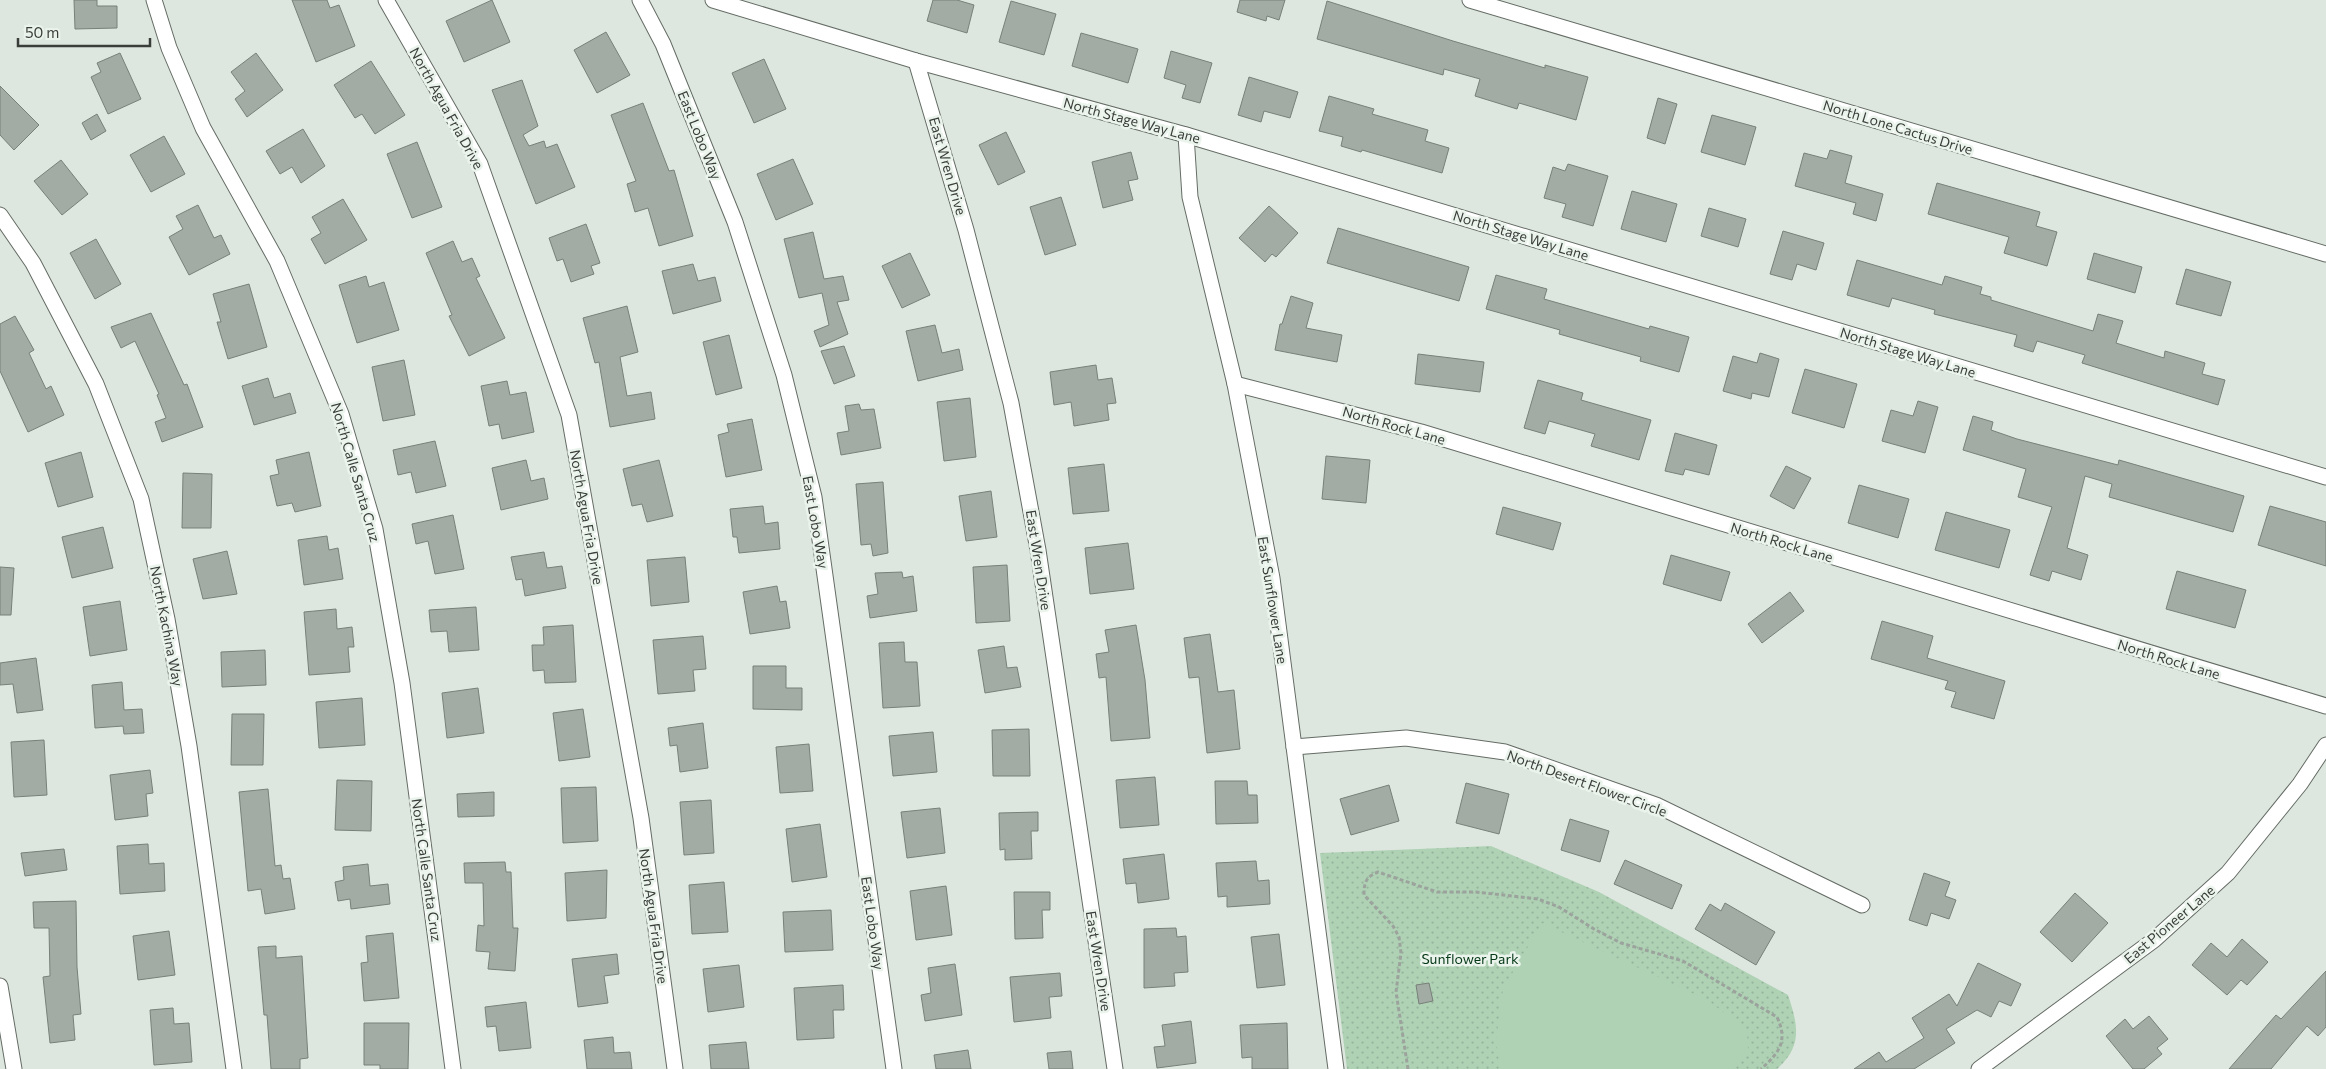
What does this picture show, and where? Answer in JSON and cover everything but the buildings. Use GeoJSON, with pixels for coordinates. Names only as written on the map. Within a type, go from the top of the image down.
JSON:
{"type":"FeatureCollection","features":[{"type":"Feature","properties":{"kind":"street","name":"North Calle Santa Cruz"},"geometry":{"type":"LineString","coordinates":[[154,0],[169,48],[203,128],[277,261],[341,414],[375,529],[402,683],[453,1069]]}},
{"type":"Feature","properties":{"kind":"street","name":"North Agua Fria Drive"},"geometry":{"type":"LineString","coordinates":[[386,0],[480,164],[568,415],[641,818],[675,1069]]}},
{"type":"Feature","properties":{"kind":"street","name":"East Lobo Way"},"geometry":{"type":"LineString","coordinates":[[640,0],[663,44],[735,222],[784,376],[814,497],[894,1069]]}},
{"type":"Feature","properties":{"kind":"street","name":"North Stage Way Lane"},"geometry":{"type":"LineString","coordinates":[[713,0],[916,62],[1186,135],[2326,477]]}},
{"type":"Feature","properties":{"kind":"street","name":"North Lone Cactus Drive"},"geometry":{"type":"LineString","coordinates":[[1470,0],[2326,254]]}},
{"type":"Feature","properties":{"kind":"street","name":"East Wren Drive"},"geometry":{"type":"LineString","coordinates":[[916,62],[966,230],[1011,403],[1038,550],[1063,728],[1116,1069]]}},
{"type":"Feature","properties":{"kind":"street","name":"East Sunflower Lane"},"geometry":{"type":"LineString","coordinates":[[1186,135],[1190,197],[1235,384],[1272,578],[1336,1069]]}},
{"type":"Feature","properties":{"kind":"street","name":"North Kachina Way"},"geometry":{"type":"LineString","coordinates":[[0,215],[33,263],[96,384],[141,499],[167,619],[189,746],[234,1069]]}},
{"type":"Feature","properties":{"kind":"street","name":"North Rock Lane"},"geometry":{"type":"LineString","coordinates":[[1235,384],[1421,432],[2326,706]]}},
{"type":"Feature","properties":{"kind":"street","name":"North Desert Flower Circle"},"geometry":{"type":"LineString","coordinates":[[1294,746],[1406,738],[1505,752],[1656,806],[1862,905]]}},
{"type":"Feature","properties":{"kind":"street","name":"East Pioneer Lane"},"geometry":{"type":"LineString","coordinates":[[1979,1069],[2154,940],[2228,873],[2300,784],[2326,745]]}},
{"type":"Feature","properties":{"kind":"street"},"geometry":{"type":"LineString","coordinates":[[0,986],[14,1069]]}},
{"type":"Feature","properties":{"kind":"path"},"geometry":{"type":"LineString","coordinates":[[1408,1069],[1396,992],[1401,953],[1399,937],[1393,926],[1364,894],[1365,882],[1370,876],[1378,872],[1437,892],[1476,892],[1538,899],[1559,907],[1621,943],[1683,961],[1777,1017],[1782,1028],[1783,1040],[1779,1050],[1762,1069]]}},
{"type":"Feature","properties":{"kind":"green space","name":"Sunflower Park"},"geometry":{"type":"Polygon","coordinates":[[[1491,846],[1599,892],[1788,995],[1796,1026],[1795,1043],[1791,1052],[1777,1069],[1347,1069],[1320,853],[1491,846]]]}},
{"type":"Feature","properties":{"kind":"green space"},"geometry":{"type":"Polygon","coordinates":[[[1542,923],[1707,1000],[1747,1030],[1748,1049],[1728,1069],[1500,1069],[1496,1040],[1503,989],[1542,923]]]}}]}
